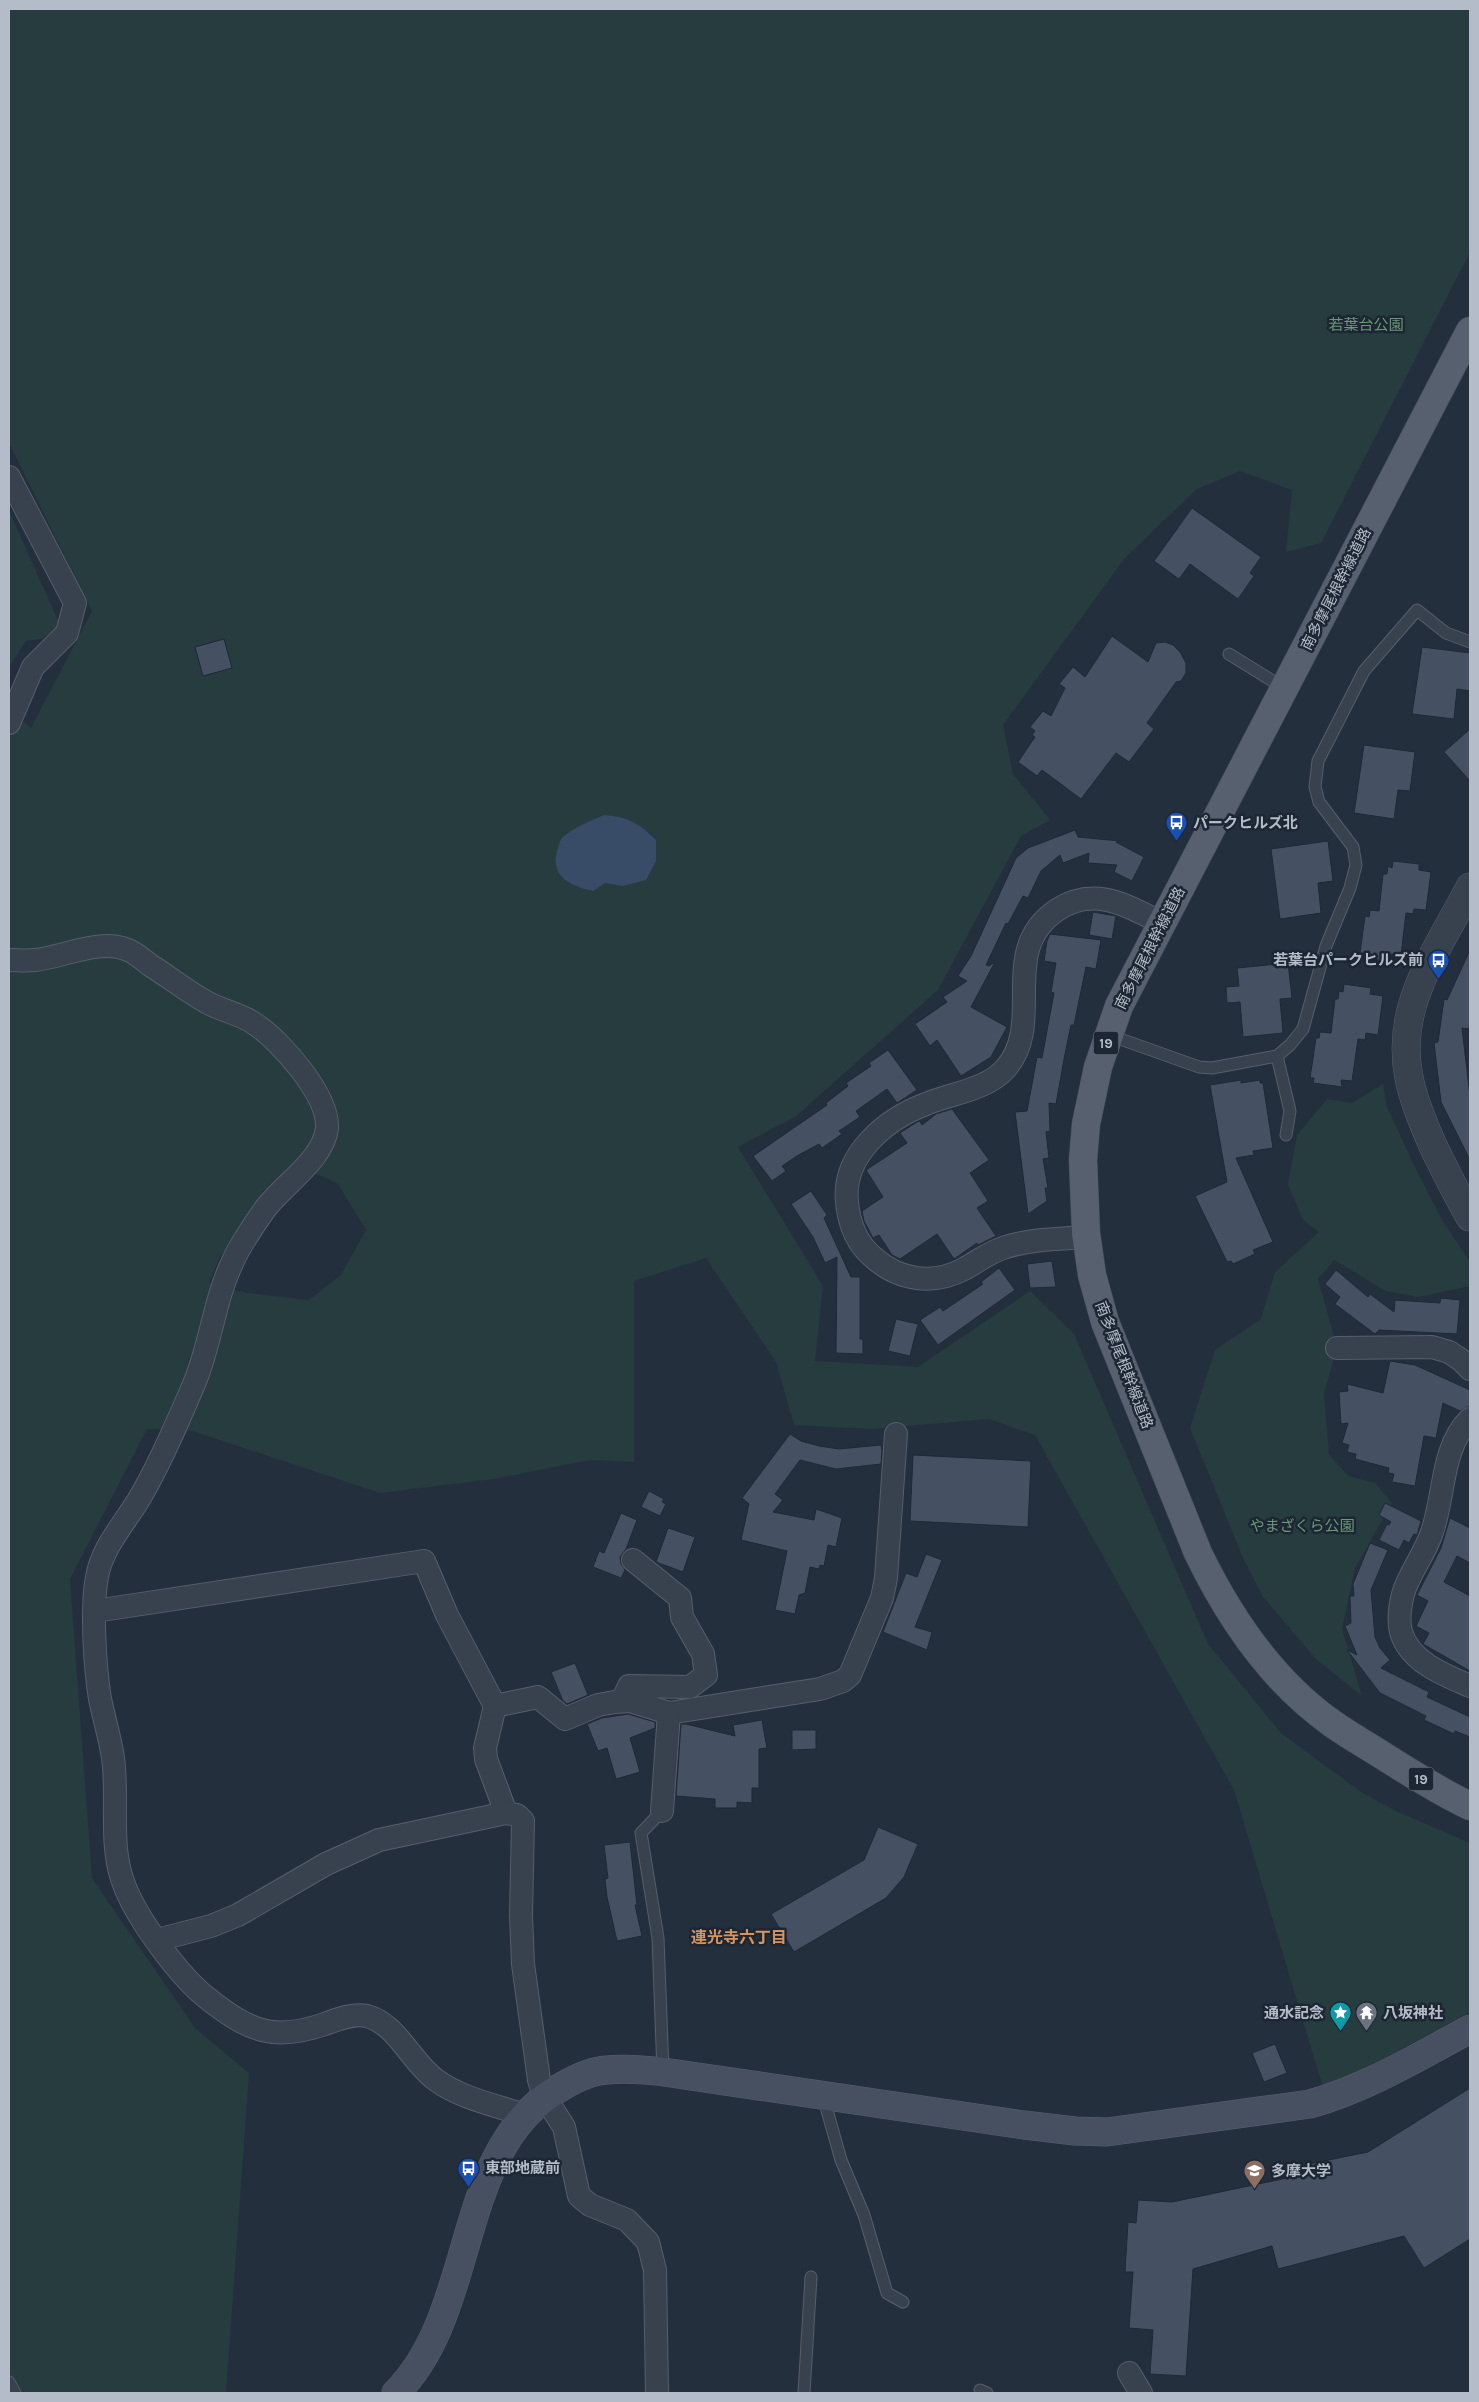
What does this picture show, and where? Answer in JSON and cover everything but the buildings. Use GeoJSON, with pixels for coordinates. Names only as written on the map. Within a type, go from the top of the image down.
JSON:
{"type":"FeatureCollection","features":[{"type":"Feature","properties":{"kind":"main road","name":"南多摩尾根幹線道路"},"geometry":{"type":"LineString","coordinates":[[1470,331],[1119,1006],[1091,1094],[1083,1160],[1086,1237],[1092,1275],[1105,1322],[1198,1553],[1214,1587],[1250,1642],[1288,1685],[1333,1724],[1415,1776],[1470,1806]]}},
{"type":"Feature","properties":{"kind":"main road","name":"南多摩尾根幹線道路"},"geometry":{"type":"LineString","coordinates":[[1374,1750],[1418,1768],[1470,1785]]}},
{"type":"Feature","properties":{"kind":"main road"},"geometry":{"type":"LineString","coordinates":[[396,2393],[414,2373],[438,2331],[455,2286],[481,2198],[499,2153],[524,2115],[544,2096],[574,2080],[599,2071],[638,2069],[663,2072],[1024,2125],[1075,2131],[1107,2132],[1310,2104],[1328,2099],[1365,2084],[1470,2029]]}},
{"type":"Feature","properties":{"kind":"street"},"geometry":{"type":"LineString","coordinates":[[9,477],[75,603],[67,633],[33,668],[9,723]]}},
{"type":"Feature","properties":{"kind":"street"},"geometry":{"type":"LineString","coordinates":[[1470,887],[1429,964],[1414,999],[1407,1030],[1406,1062],[1411,1094],[1423,1124],[1470,1217]]}},
{"type":"Feature","properties":{"kind":"street"},"geometry":{"type":"LineString","coordinates":[[1086,1237],[1023,1243],[1004,1247],[988,1254],[962,1270],[941,1278],[917,1280],[893,1272],[874,1258],[858,1241],[848,1218],[846,1192],[851,1167],[865,1144],[908,1111],[992,1080],[1006,1068],[1017,1051],[1022,1035],[1025,960],[1030,941],[1044,920],[1059,909],[1076,902],[1098,898],[1118,902],[1162,923]]}},
{"type":"Feature","properties":{"kind":"street"},"geometry":{"type":"LineString","coordinates":[[9,960],[32,961],[101,947],[127,949],[209,1004],[251,1021],[272,1036],[311,1085],[324,1108],[327,1121],[326,1134],[321,1145],[298,1175],[266,1207],[234,1258],[218,1300],[202,1364],[193,1386],[154,1471],[102,1560],[97,1574],[95,1611],[97,1670],[113,1760],[117,1859],[132,1903],[183,1974],[203,1995],[249,2025],[266,2032],[290,2034],[358,2015],[371,2017],[384,2023],[415,2062],[434,2079],[456,2093],[524,2115]]}},
{"type":"Feature","properties":{"kind":"street"},"geometry":{"type":"LineString","coordinates":[[1337,1348],[1432,1347],[1455,1356],[1470,1369]]}},
{"type":"Feature","properties":{"kind":"street"},"geometry":{"type":"LineString","coordinates":[[1470,1419],[1462,1426],[1452,1444],[1440,1507],[1432,1534],[1403,1592],[1399,1614],[1401,1631],[1408,1648],[1427,1665],[1470,1686]]}},
{"type":"Feature","properties":{"kind":"street"},"geometry":{"type":"LineString","coordinates":[[496,1706],[538,1697],[564,1719],[598,1705],[622,1701],[630,1701],[669,1712],[820,1689],[843,1681],[850,1675],[882,1598],[886,1578],[896,1434]]}},
{"type":"Feature","properties":{"kind":"street"},"geometry":{"type":"LineString","coordinates":[[622,1701],[629,1686],[690,1686],[706,1675],[703,1654],[682,1618],[680,1598],[632,1560]]}},
{"type":"Feature","properties":{"kind":"street"},"geometry":{"type":"LineString","coordinates":[[95,1611],[424,1561],[447,1615],[496,1706],[486,1754],[506,1813]]}},
{"type":"Feature","properties":{"kind":"street"},"geometry":{"type":"LineString","coordinates":[[662,1811],[669,1712]]}},
{"type":"Feature","properties":{"kind":"street"},"geometry":{"type":"LineString","coordinates":[[157,1940],[211,1926],[238,1915],[326,1864],[379,1840],[506,1813],[517,1814],[523,1821],[521,1915],[524,1964],[539,2080],[544,2096],[564,2127],[579,2196],[590,2205],[627,2220],[648,2242],[655,2270],[657,2393]]}},
{"type":"Feature","properties":{"kind":"street"},"geometry":{"type":"LineString","coordinates":[[1128,2373],[1141,2393]]}},
{"type":"Feature","properties":{"kind":"lane"},"geometry":{"type":"LineString","coordinates":[[1109,1035],[1198,1067],[1212,1068],[1276,1056],[1290,1045],[1302,1028],[1326,946],[1350,888],[1356,865],[1353,847],[1319,802],[1315,787],[1318,761],[1364,671],[1417,610],[1446,633],[1470,642]]}},
{"type":"Feature","properties":{"kind":"lane"},"geometry":{"type":"LineString","coordinates":[[1229,654],[1284,688]]}},
{"type":"Feature","properties":{"kind":"lane"},"geometry":{"type":"LineString","coordinates":[[1276,1056],[1290,1111],[1286,1135]]}},
{"type":"Feature","properties":{"kind":"lane"},"geometry":{"type":"LineString","coordinates":[[662,1811],[641,1833],[658,1938],[663,2072]]}},
{"type":"Feature","properties":{"kind":"lane"},"geometry":{"type":"LineString","coordinates":[[823,2096],[841,2160],[864,2215],[887,2293],[903,2302]]}},
{"type":"Feature","properties":{"kind":"lane"},"geometry":{"type":"LineString","coordinates":[[804,2393],[811,2277]]}},
{"type":"Feature","properties":{"kind":"lane"},"geometry":{"type":"LineString","coordinates":[[9,2382],[15,2393]]}},
{"type":"Feature","properties":{"kind":"green space","name":"若葉台公園"},"geometry":{"type":"Polygon","coordinates":[[[9,9],[1470,9],[1470,252],[1321,543],[1286,552],[1292,490],[1240,471],[1197,489],[1124,559],[1003,725],[1013,774],[1050,820],[1021,836],[938,990],[795,1117],[738,1147],[823,1286],[815,1361],[918,1367],[1030,1291],[1074,1334],[1208,1644],[1281,1733],[1361,1792],[1398,1812],[1470,1843],[1470,2012],[1324,2091],[1234,1790],[1035,1435],[989,1419],[872,1429],[794,1425],[776,1362],[706,1258],[634,1281],[634,1462],[590,1460],[494,1479],[380,1493],[193,1431],[147,1429],[70,1579],[92,1878],[195,2028],[249,2073],[226,2393],[9,2393],[9,711],[31,728],[92,611],[9,443],[9,9]],[[317,1174],[264,1190],[219,1259],[209,1283],[247,1293],[309,1300],[341,1275],[366,1230],[338,1184],[317,1174]]]}},
{"type":"Feature","properties":{"kind":"green space"},"geometry":{"type":"Polygon","coordinates":[[[9,511],[60,625],[41,639],[26,641],[9,667],[9,511]]]}},
{"type":"Feature","properties":{"kind":"green space","name":"やまざくら公園"},"geometry":{"type":"Polygon","coordinates":[[[1383,1084],[1387,1107],[1415,1167],[1442,1220],[1470,1262],[1470,1286],[1418,1297],[1386,1291],[1334,1260],[1318,1279],[1337,1348],[1324,1393],[1329,1454],[1348,1476],[1375,1483],[1392,1503],[1355,1568],[1342,1629],[1362,1696],[1316,1659],[1263,1597],[1243,1558],[1190,1428],[1215,1350],[1261,1319],[1275,1272],[1319,1232],[1303,1220],[1288,1185],[1297,1135],[1327,1099],[1352,1103],[1383,1084]]]}},
{"type":"Feature","properties":{"kind":"water"},"geometry":{"type":"Polygon","coordinates":[[[604,815],[627,819],[644,829],[656,840],[656,861],[646,880],[623,886],[605,883],[593,891],[570,883],[560,874],[556,860],[562,838],[577,827],[604,815]]]}},
{"type":"Feature","properties":{"kind":"place","name":"パークヒルズ北"},"geometry":{"type":"Point","coordinates":[1177,842]}},
{"type":"Feature","properties":{"kind":"place","name":"若葉台パークヒルズ前"},"geometry":{"type":"Point","coordinates":[1439,979]}},
{"type":"Feature","properties":{"kind":"place","name":"通水記念"},"geometry":{"type":"Point","coordinates":[1340,2032]}},
{"type":"Feature","properties":{"kind":"place","name":"八坂神社"},"geometry":{"type":"Point","coordinates":[1367,2032]}},
{"type":"Feature","properties":{"kind":"place","name":"東部地蔵前"},"geometry":{"type":"Point","coordinates":[469,2187]}},
{"type":"Feature","properties":{"kind":"place","name":"多摩大学"},"geometry":{"type":"Point","coordinates":[1255,2190]}},
{"type":"Feature","properties":{"kind":"district","name":"連光寺六丁目"},"geometry":{"type":"Point","coordinates":[739,1937]}}]}
